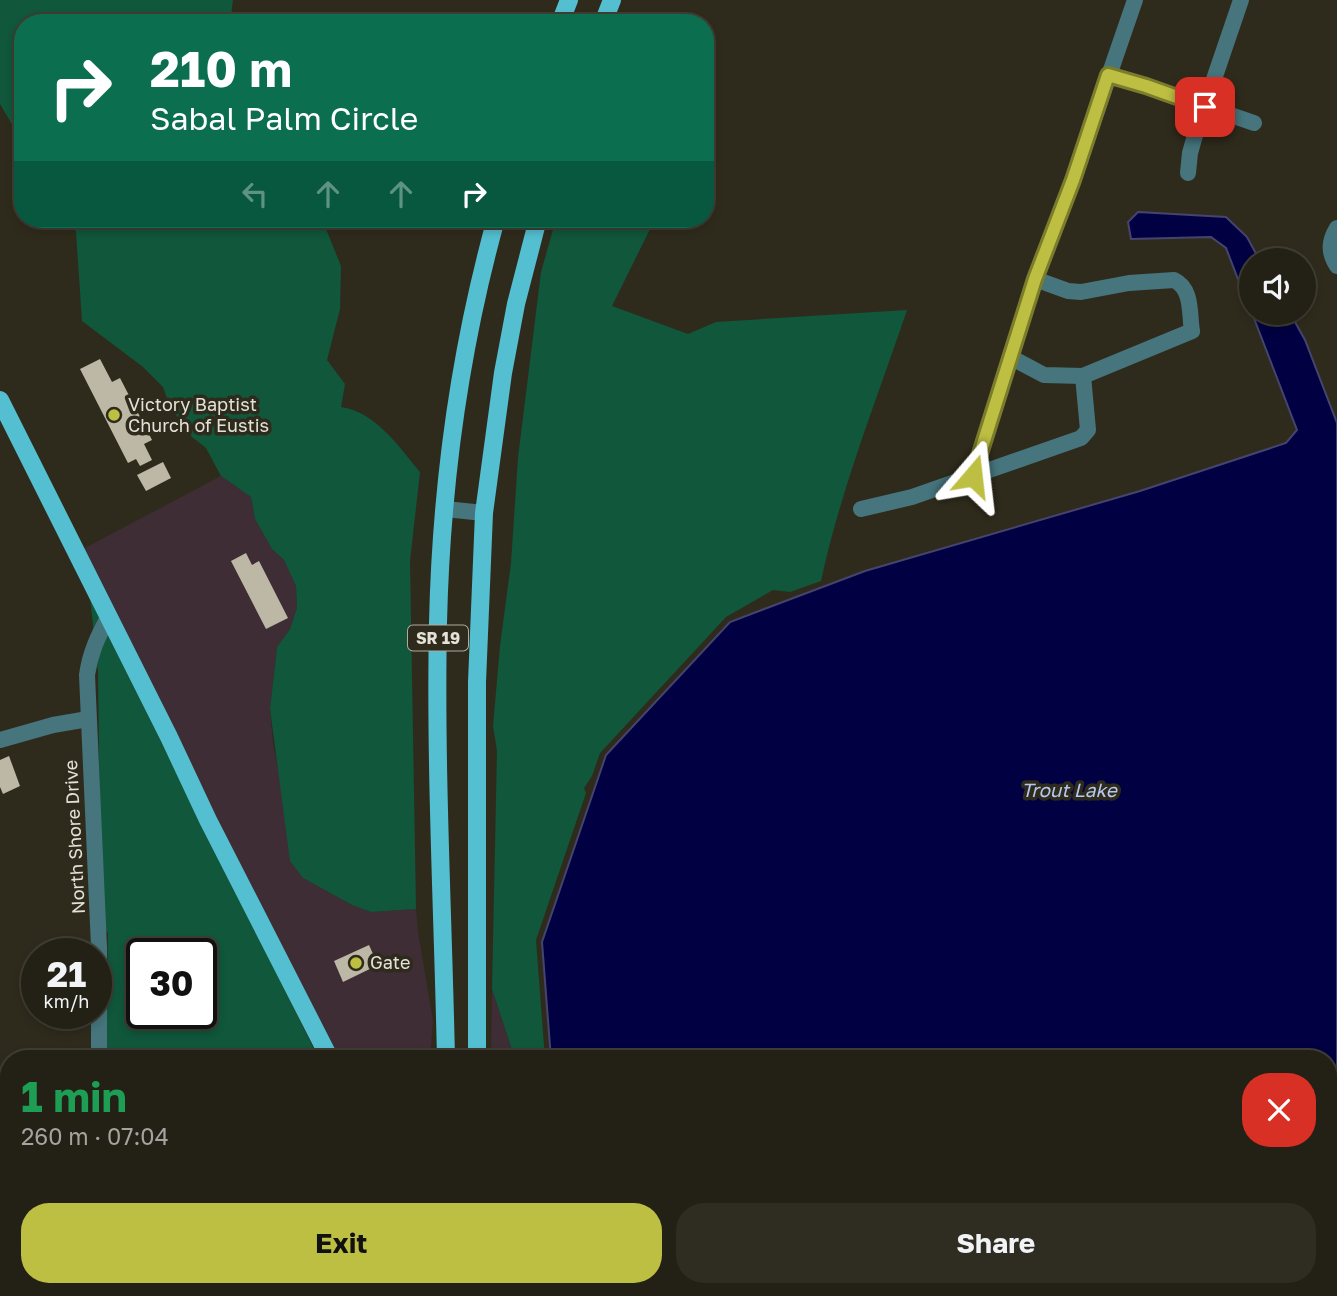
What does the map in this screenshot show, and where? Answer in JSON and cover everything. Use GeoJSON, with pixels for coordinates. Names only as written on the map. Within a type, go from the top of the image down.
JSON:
{"type":"FeatureCollection","features":[{"type":"Feature","properties":{"kind":"main road","name":"SR 19"},"geometry":{"type":"LineString","coordinates":[[446,1050],[438,622],[453,435],[464,364],[494,228]]}},
{"type":"Feature","properties":{"kind":"main road","name":"SR 19"},"geometry":{"type":"LineString","coordinates":[[477,1050],[477,682],[484,513],[503,373],[516,304],[536,228]]}},
{"type":"Feature","properties":{"kind":"main road"},"geometry":{"type":"LineString","coordinates":[[0,400],[325,1050]]}},
{"type":"Feature","properties":{"kind":"main road"},"geometry":{"type":"LineString","coordinates":[[469,1050],[475,974]]}},
{"type":"Feature","properties":{"kind":"street"},"geometry":{"type":"LineString","coordinates":[[973,476],[1035,279],[1073,180],[1135,0]]}},
{"type":"Feature","properties":{"kind":"street"},"geometry":{"type":"LineString","coordinates":[[1188,173],[1190,153],[1241,0]]}},
{"type":"Feature","properties":{"kind":"street"},"geometry":{"type":"LineString","coordinates":[[1108,75],[1254,123]]}},
{"type":"Feature","properties":{"kind":"street"},"geometry":{"type":"LineString","coordinates":[[1337,228],[1330,246],[1331,256],[1337,266]]}},
{"type":"Feature","properties":{"kind":"street"},"geometry":{"type":"LineString","coordinates":[[1010,357],[1044,375],[1083,376],[1192,331],[1186,289],[1174,280],[1129,283],[1081,292],[1051,286],[1035,279]]}},
{"type":"Feature","properties":{"kind":"street"},"geometry":{"type":"LineString","coordinates":[[861,509],[912,498],[1081,438],[1088,430],[1083,376]]}},
{"type":"Feature","properties":{"kind":"street"},"geometry":{"type":"LineString","coordinates":[[445,509],[484,513]]}},
{"type":"Feature","properties":{"kind":"street","name":"North Shore Drive"},"geometry":{"type":"LineString","coordinates":[[99,1050],[100,947],[87,675],[89,659],[108,618]]}},
{"type":"Feature","properties":{"kind":"street"},"geometry":{"type":"LineString","coordinates":[[0,740],[53,725],[88,719]]}},
{"type":"Feature","properties":{"kind":"shaded area"},"geometry":{"type":"Polygon","coordinates":[[[221,476],[251,497],[255,519],[272,549],[284,560],[296,586],[297,608],[290,629],[277,647],[270,709],[273,744],[303,878],[352,905],[371,912],[416,909],[433,1021],[431,1050],[334,1050],[83,549],[221,476]]]}},
{"type":"Feature","properties":{"kind":"shaded area"},"geometry":{"type":"Polygon","coordinates":[[[492,989],[512,1050],[491,1050],[492,989]]]}},
{"type":"Feature","properties":{"kind":"green space"},"geometry":{"type":"Polygon","coordinates":[[[0,0],[233,0],[231,14],[14,14],[14,128],[0,104],[0,0]]]}},
{"type":"Feature","properties":{"kind":"green space"},"geometry":{"type":"Polygon","coordinates":[[[74,228],[326,228],[341,266],[340,309],[327,360],[345,384],[341,407],[354,410],[376,423],[420,472],[410,561],[416,909],[371,912],[352,905],[303,878],[290,861],[270,709],[277,647],[290,629],[297,608],[296,586],[284,560],[272,549],[255,519],[251,497],[221,476],[206,448],[192,437],[179,420],[163,387],[143,367],[82,321],[74,228]]]}},
{"type":"Feature","properties":{"kind":"green space"},"geometry":{"type":"Polygon","coordinates":[[[553,228],[651,228],[612,306],[688,334],[716,322],[907,310],[849,478],[821,581],[790,592],[773,590],[726,617],[600,753],[592,776],[584,788],[586,793],[536,940],[544,1050],[512,1050],[492,989],[497,751],[493,726],[511,563],[518,458],[541,272],[553,228]]]}},
{"type":"Feature","properties":{"kind":"green space"},"geometry":{"type":"Polygon","coordinates":[[[90,597],[315,1050],[105,1050],[106,1029],[112,1029],[112,938],[108,938],[101,921],[98,672],[90,597]]]}},
{"type":"Feature","properties":{"kind":"water"},"geometry":{"type":"Polygon","coordinates":[[[1138,212],[1226,217],[1247,237],[1253,248],[1239,248],[1239,282],[1226,248],[1211,237],[1131,239],[1128,222],[1138,212]]]}},
{"type":"Feature","properties":{"kind":"water","name":"Trout Lake"},"geometry":{"type":"Polygon","coordinates":[[[1257,325],[1297,325],[1337,423],[1337,1050],[550,1050],[542,942],[606,755],[730,622],[865,571],[1140,491],[1286,443],[1297,430],[1257,325]]]}},
{"type":"Feature","properties":{"kind":"building"},"geometry":{"type":"Polygon","coordinates":[[[100,359],[112,382],[120,378],[152,440],[144,444],[152,460],[140,466],[136,459],[128,463],[80,369],[100,359]]]}},
{"type":"Feature","properties":{"kind":"building"},"geometry":{"type":"Polygon","coordinates":[[[163,462],[171,478],[146,491],[137,475],[163,462]]]}},
{"type":"Feature","properties":{"kind":"building"},"geometry":{"type":"Polygon","coordinates":[[[246,553],[252,565],[259,561],[288,618],[266,629],[231,561],[246,553]]]}},
{"type":"Feature","properties":{"kind":"building"},"geometry":{"type":"Polygon","coordinates":[[[9,756],[20,786],[3,794],[0,787],[0,760],[9,756]]]}},
{"type":"Feature","properties":{"kind":"building","name":"Gate"},"geometry":{"type":"Polygon","coordinates":[[[369,945],[378,965],[343,982],[334,961],[369,945]]]}},
{"type":"Feature","properties":{"kind":"place","name":"Victory Baptist Church of Eustis"},"geometry":{"type":"Point","coordinates":[114,415]}},
{"type":"Feature","properties":{"kind":"place","name":"Gate"},"geometry":{"type":"Point","coordinates":[356,963]}},
{"type":"Feature","properties":{"kind":"route"},"geometry":{"type":"LineString","coordinates":[[973,476],[1035,279],[1073,180],[1108,75],[1205,107]]}}]}
